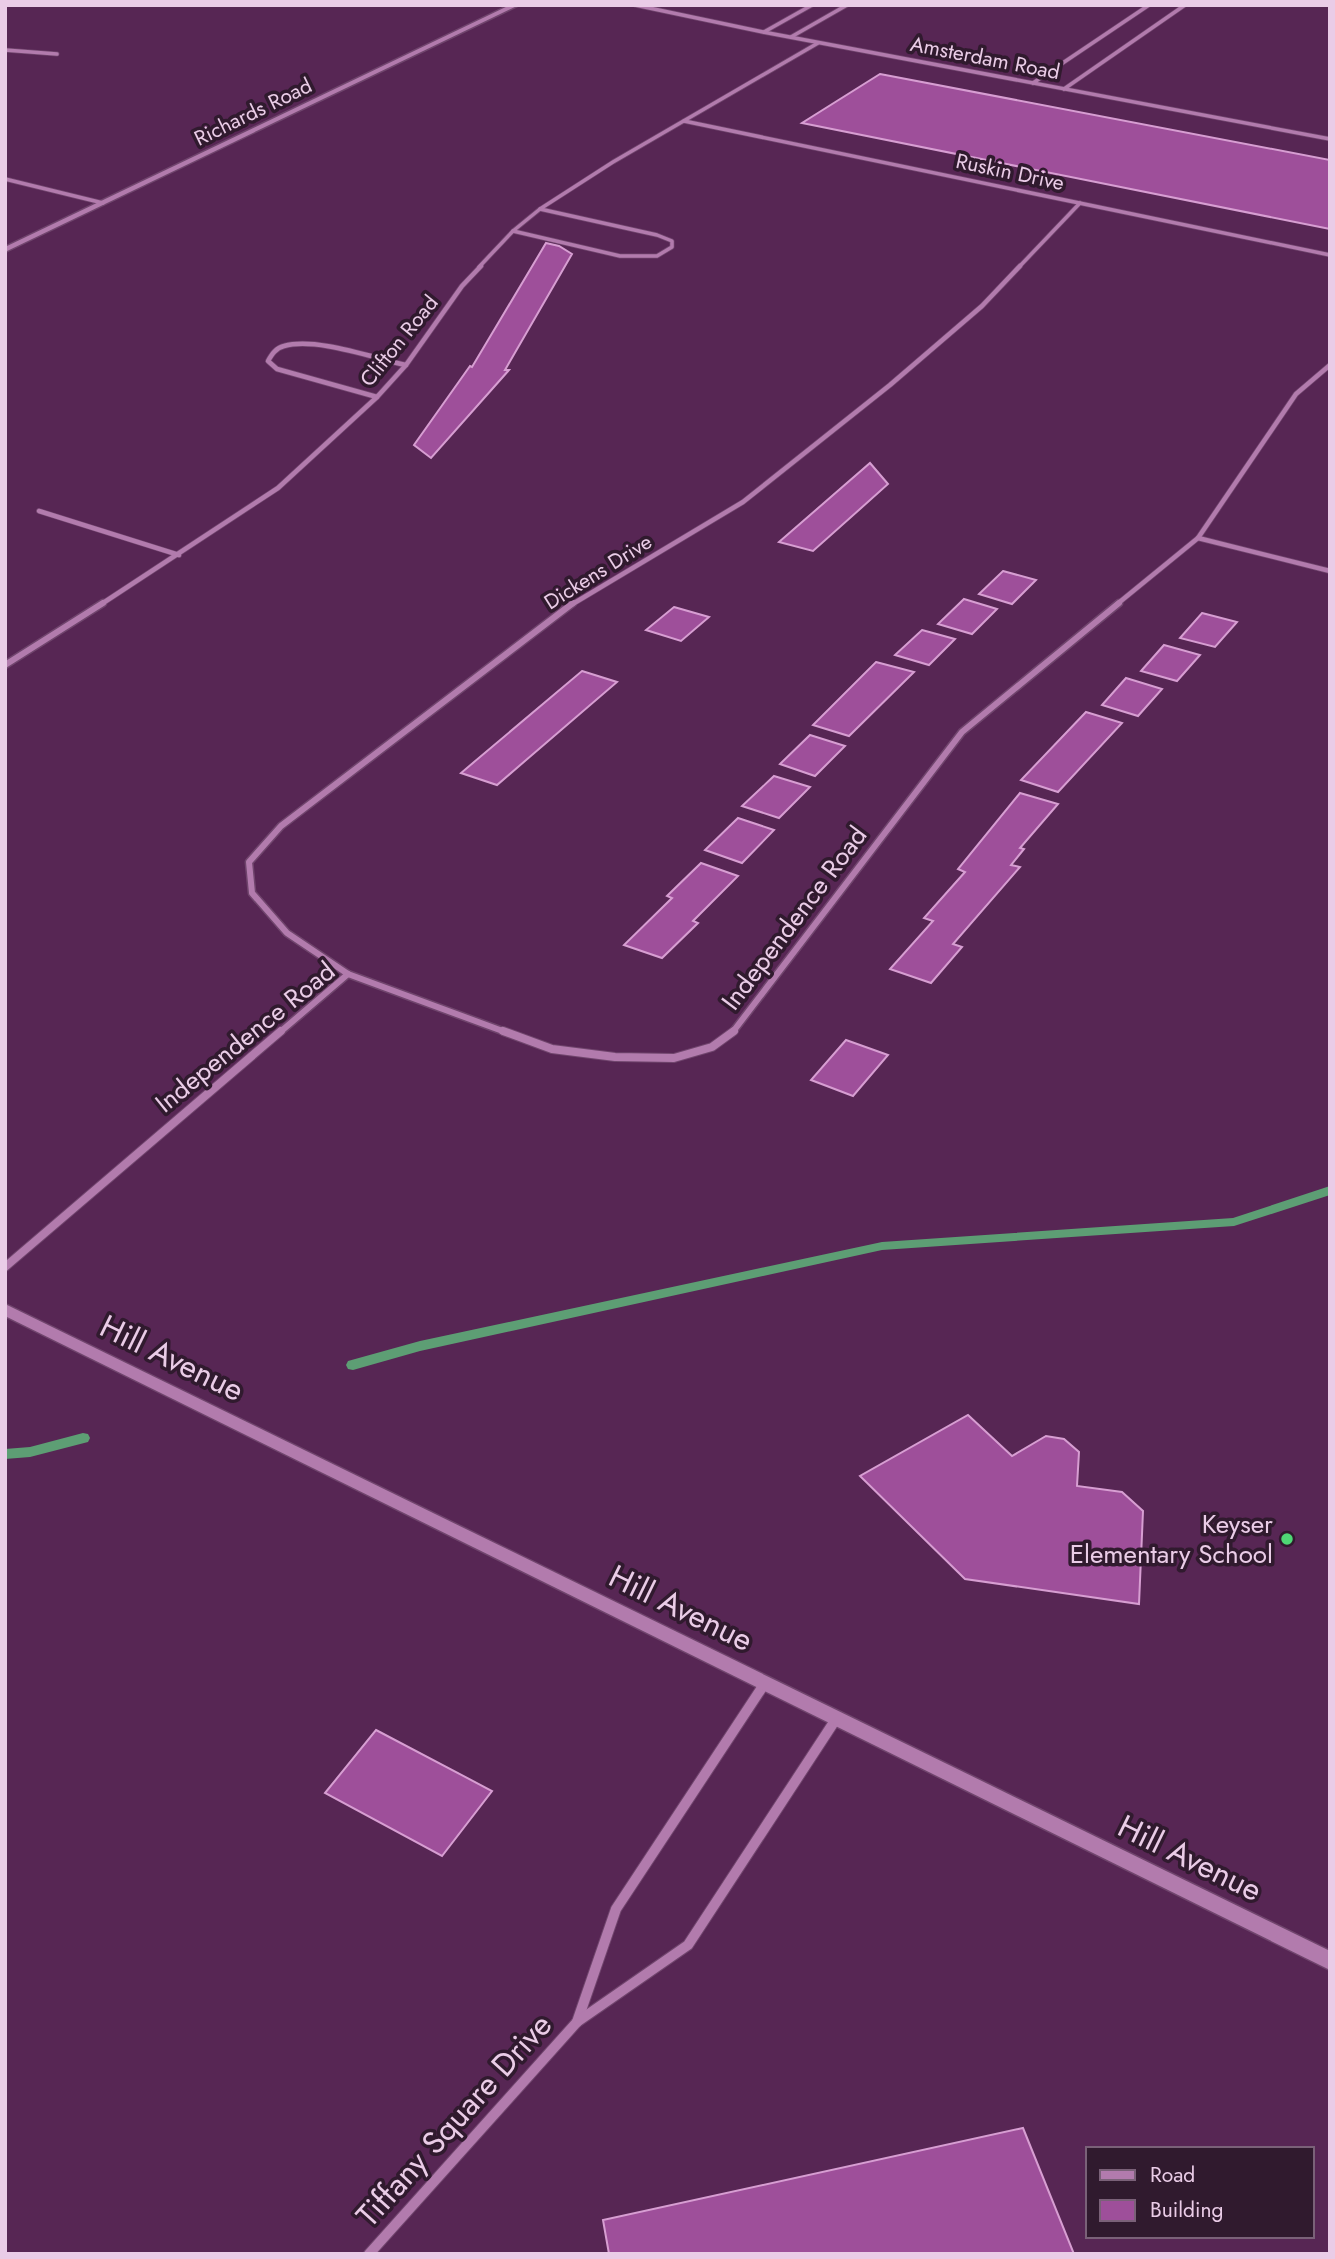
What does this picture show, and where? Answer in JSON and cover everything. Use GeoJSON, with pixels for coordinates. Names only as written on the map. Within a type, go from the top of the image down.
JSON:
{"type":"FeatureCollection","features":[{"type":"Feature","properties":{"kind":"street","name":"Richards Road"},"geometry":{"type":"LineString","coordinates":[[5,250],[516,5]]}},
{"type":"Feature","properties":{"kind":"street","name":"Amsterdam Road"},"geometry":{"type":"LineString","coordinates":[[635,5],[818,43],[1330,139]]}},
{"type":"Feature","properties":{"kind":"street"},"geometry":{"type":"LineString","coordinates":[[763,32],[812,5]]}},
{"type":"Feature","properties":{"kind":"street"},"geometry":{"type":"LineString","coordinates":[[790,37],[847,5]]}},
{"type":"Feature","properties":{"kind":"street"},"geometry":{"type":"LineString","coordinates":[[1033,83],[1149,5]]}},
{"type":"Feature","properties":{"kind":"street"},"geometry":{"type":"LineString","coordinates":[[1064,89],[1185,5]]}},
{"type":"Feature","properties":{"kind":"street","name":"Clifton Road"},"geometry":{"type":"LineString","coordinates":[[5,665],[179,555],[278,488],[377,397],[405,365],[462,286],[513,231],[540,209],[589,176],[818,43]]}},
{"type":"Feature","properties":{"kind":"street"},"geometry":{"type":"LineString","coordinates":[[5,50],[57,54]]}},
{"type":"Feature","properties":{"kind":"street","name":"Ruskin Drive"},"geometry":{"type":"LineString","coordinates":[[684,121],[1330,255]]}},
{"type":"Feature","properties":{"kind":"street"},"geometry":{"type":"LineString","coordinates":[[5,179],[103,203]]}},
{"type":"Feature","properties":{"kind":"street","name":"Dickens Drive"},"geometry":{"type":"LineString","coordinates":[[348,974],[287,933],[252,893],[249,862],[281,826],[582,597],[743,502],[890,385],[982,306],[1080,203]]}},
{"type":"Feature","properties":{"kind":"street"},"geometry":{"type":"LineString","coordinates":[[513,231],[621,256],[657,256],[671,247],[672,241],[657,235],[540,209]]}},
{"type":"Feature","properties":{"kind":"street"},"geometry":{"type":"LineString","coordinates":[[377,397],[277,369],[268,361],[273,352],[284,346],[303,344],[405,365]]}},
{"type":"Feature","properties":{"kind":"street","name":"Independence Road"},"geometry":{"type":"LineString","coordinates":[[5,1268],[348,974],[552,1049],[615,1057],[674,1058],[712,1047],[737,1029],[962,732],[1198,538],[1296,394],[1330,365]]}},
{"type":"Feature","properties":{"kind":"street"},"geometry":{"type":"LineString","coordinates":[[39,512],[179,555]]}},
{"type":"Feature","properties":{"kind":"street"},"geometry":{"type":"LineString","coordinates":[[1198,538],[1330,571]]}},
{"type":"Feature","properties":{"kind":"street","name":"Hill Avenue"},"geometry":{"type":"LineString","coordinates":[[5,1309],[1330,1961]]}},
{"type":"Feature","properties":{"kind":"street","name":"Tiffany Square Drive"},"geometry":{"type":"LineString","coordinates":[[577,2022],[616,1909],[766,1682]]}},
{"type":"Feature","properties":{"kind":"street","name":"Tiffany Square Drive"},"geometry":{"type":"LineString","coordinates":[[369,2254],[577,2022],[688,1945],[837,1718]]}},
{"type":"Feature","properties":{"kind":"building"},"geometry":{"type":"Polygon","coordinates":[[[880,74],[1330,160],[1330,229],[802,123],[880,74]]]}},
{"type":"Feature","properties":{"kind":"building"},"geometry":{"type":"Polygon","coordinates":[[[546,243],[559,246],[572,254],[505,370],[509,370],[431,458],[414,445],[470,366],[472,367],[546,243]]]}},
{"type":"Feature","properties":{"kind":"building"},"geometry":{"type":"Polygon","coordinates":[[[870,463],[888,484],[813,551],[779,542],[870,463]]]}},
{"type":"Feature","properties":{"kind":"building"},"geometry":{"type":"Polygon","coordinates":[[[1003,571],[1036,580],[1012,604],[979,594],[1003,571]]]}},
{"type":"Feature","properties":{"kind":"building"},"geometry":{"type":"Polygon","coordinates":[[[964,599],[997,609],[972,634],[938,624],[964,599]]]}},
{"type":"Feature","properties":{"kind":"building"},"geometry":{"type":"Polygon","coordinates":[[[674,607],[709,617],[681,641],[646,630],[674,607]]]}},
{"type":"Feature","properties":{"kind":"building"},"geometry":{"type":"Polygon","coordinates":[[[1202,613],[1237,622],[1215,647],[1180,638],[1202,613]]]}},
{"type":"Feature","properties":{"kind":"building"},"geometry":{"type":"Polygon","coordinates":[[[922,630],[955,639],[929,665],[895,655],[922,630]]]}},
{"type":"Feature","properties":{"kind":"building"},"geometry":{"type":"Polygon","coordinates":[[[1164,645],[1200,655],[1177,681],[1141,671],[1164,645]]]}},
{"type":"Feature","properties":{"kind":"building"},"geometry":{"type":"Polygon","coordinates":[[[876,662],[914,672],[849,736],[813,725],[876,662]]]}},
{"type":"Feature","properties":{"kind":"building"},"geometry":{"type":"Polygon","coordinates":[[[582,671],[617,682],[497,785],[461,773],[582,671]]]}},
{"type":"Feature","properties":{"kind":"building"},"geometry":{"type":"Polygon","coordinates":[[[1126,678],[1162,689],[1138,716],[1102,705],[1126,678]]]}},
{"type":"Feature","properties":{"kind":"building"},"geometry":{"type":"Polygon","coordinates":[[[1086,712],[1122,723],[1058,792],[1021,780],[1086,712]]]}},
{"type":"Feature","properties":{"kind":"building"},"geometry":{"type":"Polygon","coordinates":[[[810,735],[845,746],[815,776],[780,764],[810,735]]]}},
{"type":"Feature","properties":{"kind":"building"},"geometry":{"type":"Polygon","coordinates":[[[774,776],[810,787],[779,818],[742,806],[774,776]]]}},
{"type":"Feature","properties":{"kind":"building"},"geometry":{"type":"Polygon","coordinates":[[[1020,793],[1058,804],[1020,848],[1024,849],[1011,865],[1020,867],[953,944],[962,947],[931,983],[890,969],[933,921],[924,918],[965,872],[958,869],[1020,793]]]}},
{"type":"Feature","properties":{"kind":"building"},"geometry":{"type":"Polygon","coordinates":[[[738,818],[774,830],[742,863],[705,850],[738,818]]]}},
{"type":"Feature","properties":{"kind":"building"},"geometry":{"type":"Polygon","coordinates":[[[701,863],[738,876],[693,921],[698,923],[662,958],[624,945],[672,898],[667,896],[701,863]]]}},
{"type":"Feature","properties":{"kind":"building"},"geometry":{"type":"Polygon","coordinates":[[[846,1040],[888,1055],[853,1096],[811,1080],[846,1040]]]}},
{"type":"Feature","properties":{"kind":"building"},"geometry":{"type":"Polygon","coordinates":[[[968,1415],[1012,1456],[1046,1436],[1064,1439],[1079,1452],[1077,1486],[1122,1492],[1143,1511],[1139,1604],[965,1579],[860,1476],[968,1415]]]}},
{"type":"Feature","properties":{"kind":"building"},"geometry":{"type":"Polygon","coordinates":[[[376,1730],[492,1791],[442,1856],[325,1793],[376,1730]]]}},
{"type":"Feature","properties":{"kind":"building"},"geometry":{"type":"Polygon","coordinates":[[[1023,2128],[1074,2254],[609,2254],[603,2220],[1023,2128]]]}},
{"type":"Feature","properties":{"kind":"waterway"},"geometry":{"type":"LineString","coordinates":[[353,1365],[420,1346],[882,1246],[1234,1222],[1330,1190]]}},
{"type":"Feature","properties":{"kind":"waterway"},"geometry":{"type":"LineString","coordinates":[[5,1454],[30,1452],[83,1438]]}},
{"type":"Feature","properties":{"kind":"place","name":"Keyser Elementary School"},"geometry":{"type":"Point","coordinates":[1287,1539]}}]}
